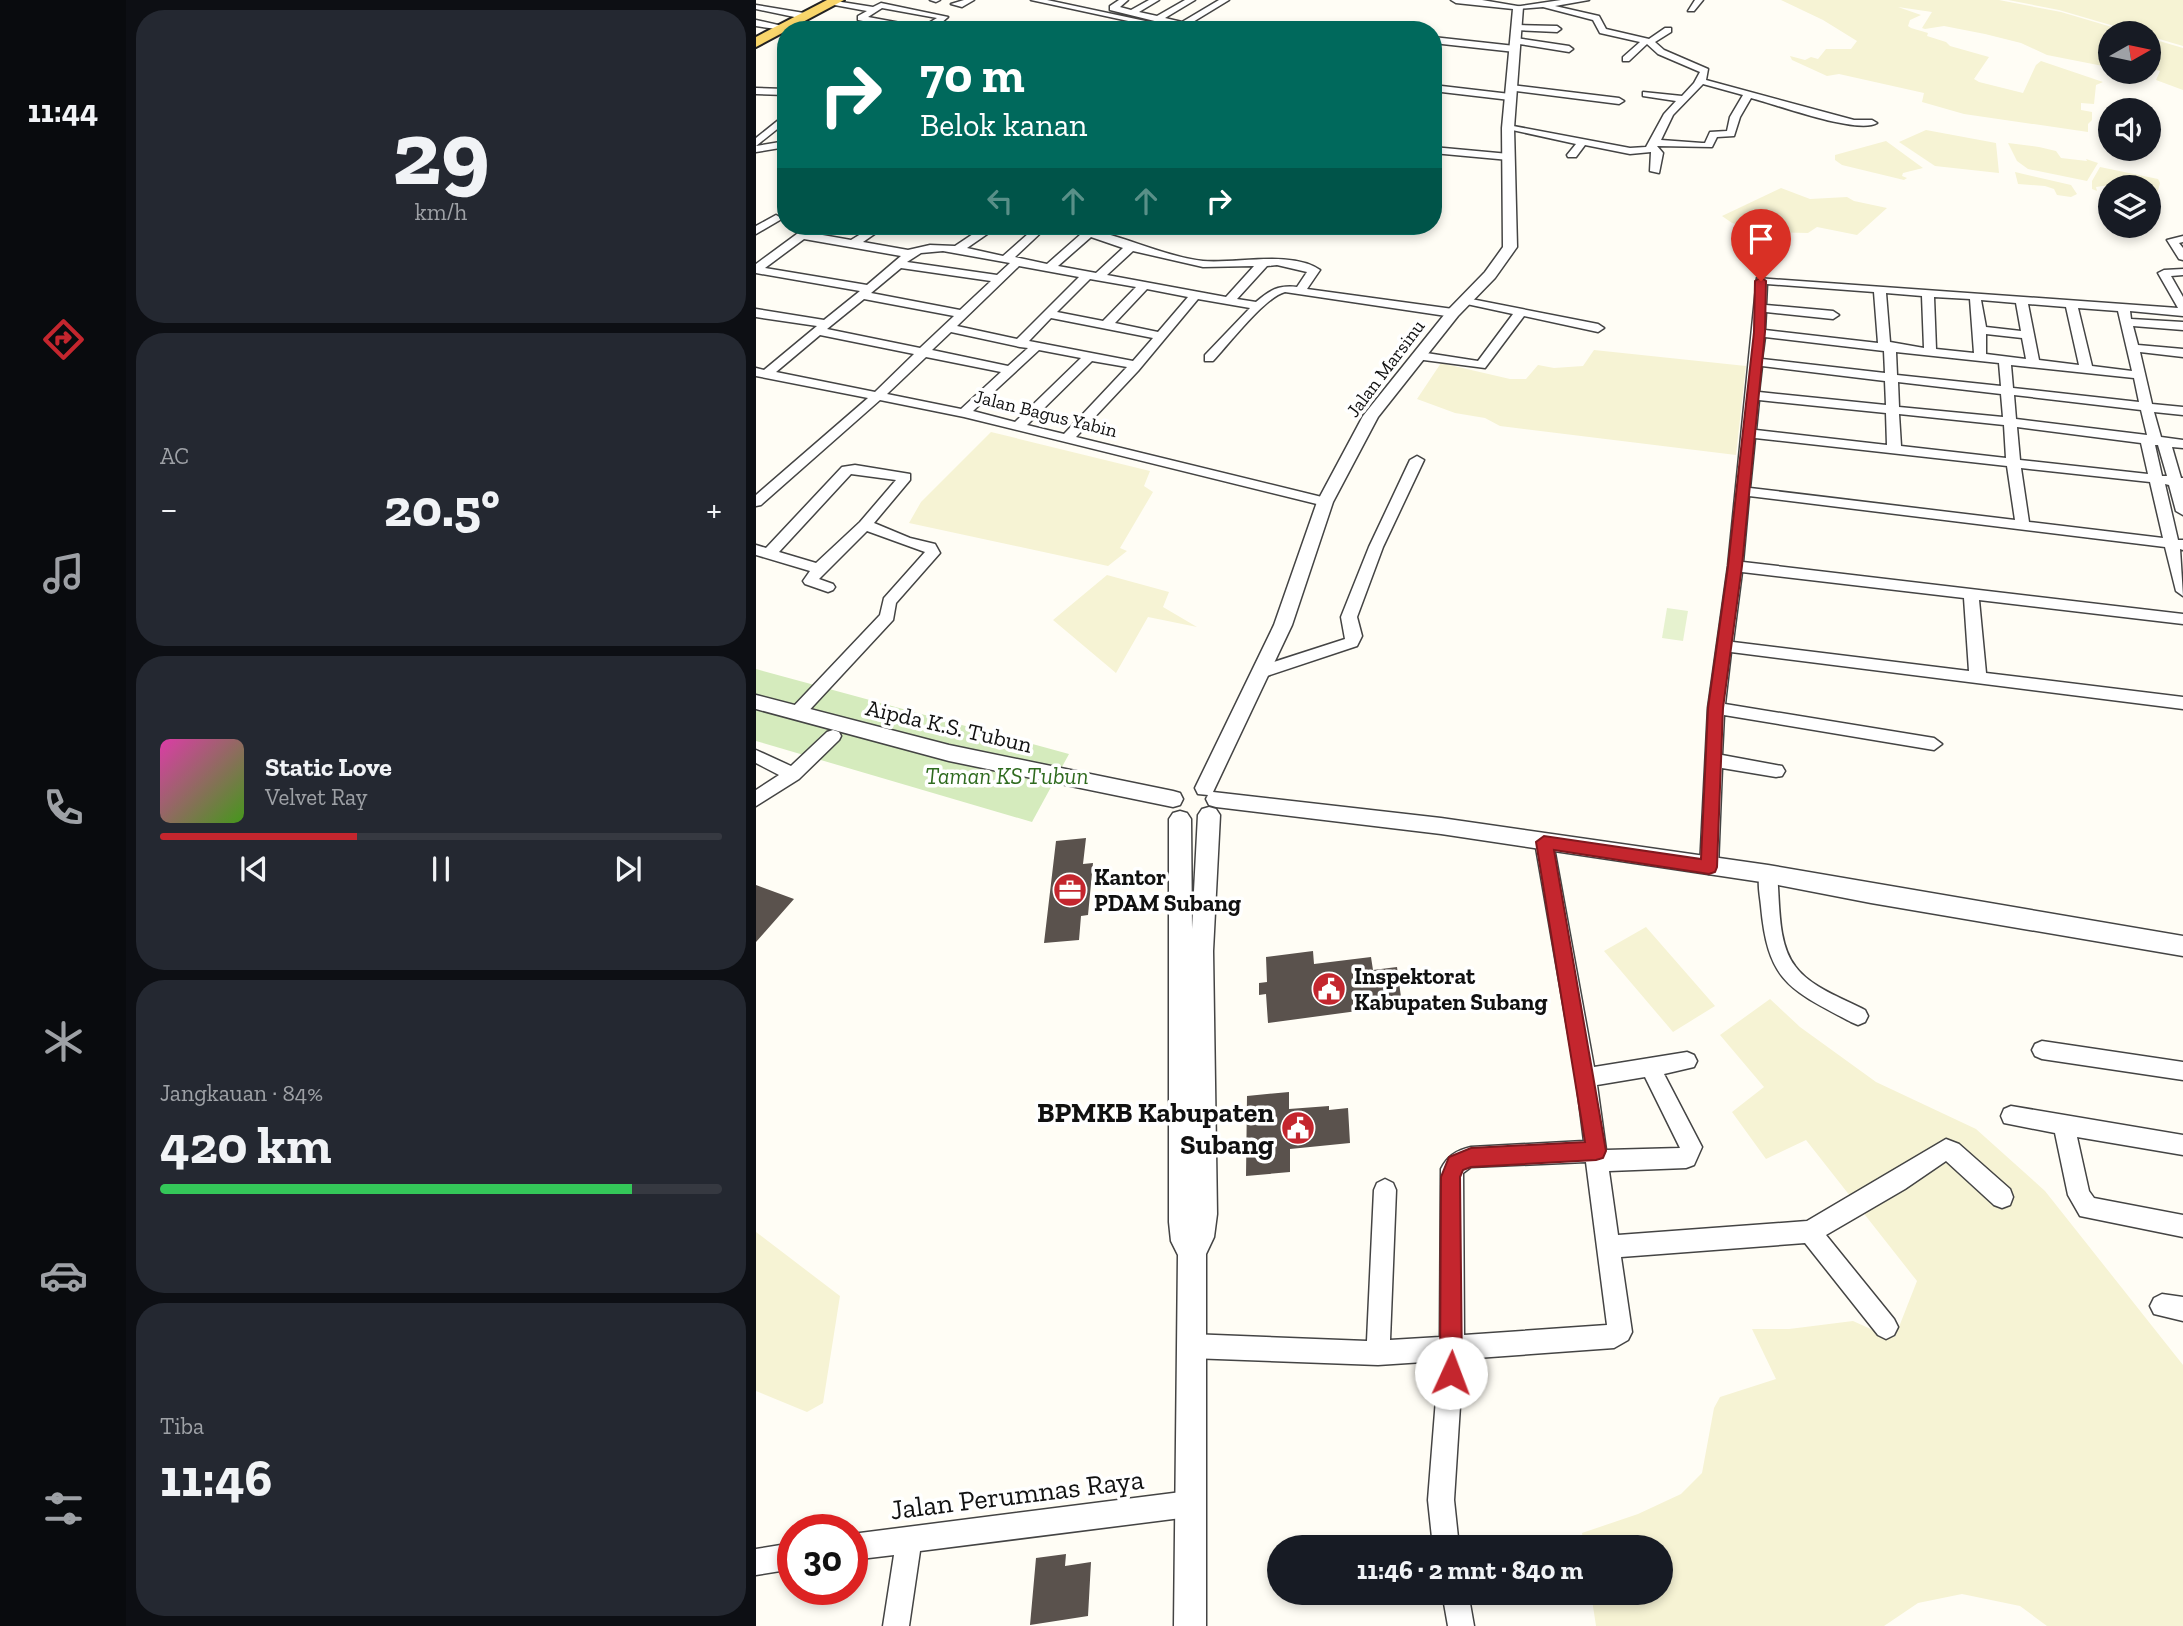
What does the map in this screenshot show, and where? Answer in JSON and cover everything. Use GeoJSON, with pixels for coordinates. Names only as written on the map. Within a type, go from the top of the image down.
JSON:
{"type":"FeatureCollection","features":[{"type":"Feature","properties":{"kind":"main road"},"geometry":{"type":"LineString","coordinates":[[794,21],[835,1]]}},
{"type":"Feature","properties":{"kind":"main road"},"geometry":{"type":"LineString","coordinates":[[756,43],[777,31]]}},
{"type":"Feature","properties":{"kind":"street"},"geometry":{"type":"LineString","coordinates":[[916,12],[935,0]]}},
{"type":"Feature","properties":{"kind":"street"},"geometry":{"type":"LineString","coordinates":[[955,4],[962,5],[970,0]]}},
{"type":"Feature","properties":{"kind":"street"},"geometry":{"type":"LineString","coordinates":[[1035,0],[1148,21]]}},
{"type":"Feature","properties":{"kind":"street"},"geometry":{"type":"LineString","coordinates":[[1064,5],[1073,0]]}},
{"type":"Feature","properties":{"kind":"street"},"geometry":{"type":"LineString","coordinates":[[1124,0],[1113,8],[1164,21]]}},
{"type":"Feature","properties":{"kind":"street"},"geometry":{"type":"LineString","coordinates":[[1132,13],[1155,0]]}},
{"type":"Feature","properties":{"kind":"street"},"geometry":{"type":"LineString","coordinates":[[1158,19],[1191,0]]}},
{"type":"Feature","properties":{"kind":"street"},"geometry":{"type":"LineString","coordinates":[[1195,21],[1226,0]]}},
{"type":"Feature","properties":{"kind":"street"},"geometry":{"type":"LineString","coordinates":[[1456,0],[1547,6],[1596,18],[1603,31],[1648,42],[1661,52],[1703,69],[1701,81],[1666,117],[1653,146],[1644,152],[1508,128]]}},
{"type":"Feature","properties":{"kind":"street"},"geometry":{"type":"LineString","coordinates":[[1547,6],[1585,0]]}},
{"type":"Feature","properties":{"kind":"street"},"geometry":{"type":"LineString","coordinates":[[1691,9],[1699,0]]}},
{"type":"Feature","properties":{"kind":"street"},"geometry":{"type":"LineString","coordinates":[[835,1],[881,5],[945,18],[940,21]]}},
{"type":"Feature","properties":{"kind":"street"},"geometry":{"type":"LineString","coordinates":[[876,21],[861,18],[881,5]]}},
{"type":"Feature","properties":{"kind":"street","name":"Jalan Marsinu"},"geometry":{"type":"LineString","coordinates":[[1210,800],[1261,672],[1283,625],[1325,502],[1371,416],[1465,301],[1505,257],[1511,240],[1508,128],[1511,93],[1516,39],[1528,5]]}},
{"type":"Feature","properties":{"kind":"street"},"geometry":{"type":"LineString","coordinates":[[756,7],[804,16]]}},
{"type":"Feature","properties":{"kind":"street"},"geometry":{"type":"LineString","coordinates":[[756,23],[777,26]]}},
{"type":"Feature","properties":{"kind":"street"},"geometry":{"type":"LineString","coordinates":[[1516,39],[1558,29]]}},
{"type":"Feature","properties":{"kind":"street"},"geometry":{"type":"LineString","coordinates":[[1626,59],[1668,30]]}},
{"type":"Feature","properties":{"kind":"street"},"geometry":{"type":"LineString","coordinates":[[1442,40],[1516,39],[1569,49]]}},
{"type":"Feature","properties":{"kind":"street"},"geometry":{"type":"LineString","coordinates":[[1701,81],[1854,123],[1872,123]]}},
{"type":"Feature","properties":{"kind":"street"},"geometry":{"type":"LineString","coordinates":[[1442,89],[1619,101]]}},
{"type":"Feature","properties":{"kind":"street"},"geometry":{"type":"LineString","coordinates":[[756,91],[777,92]]}},
{"type":"Feature","properties":{"kind":"street"},"geometry":{"type":"LineString","coordinates":[[1451,102],[1460,92]]}},
{"type":"Feature","properties":{"kind":"street"},"geometry":{"type":"LineString","coordinates":[[1646,94],[1685,99]]}},
{"type":"Feature","properties":{"kind":"street"},"geometry":{"type":"LineString","coordinates":[[1653,146],[1709,145],[1713,134],[1730,135],[1737,112],[1748,94]]}},
{"type":"Feature","properties":{"kind":"street"},"geometry":{"type":"LineString","coordinates":[[756,143],[777,125]]}},
{"type":"Feature","properties":{"kind":"street"},"geometry":{"type":"LineString","coordinates":[[1572,155],[1583,142]]}},
{"type":"Feature","properties":{"kind":"street"},"geometry":{"type":"LineString","coordinates":[[756,149],[767,149],[777,144]]}},
{"type":"Feature","properties":{"kind":"street"},"geometry":{"type":"LineString","coordinates":[[1653,146],[1658,153],[1655,171]]}},
{"type":"Feature","properties":{"kind":"street"},"geometry":{"type":"LineString","coordinates":[[1442,151],[1509,157]]}},
{"type":"Feature","properties":{"kind":"street"},"geometry":{"type":"LineString","coordinates":[[756,231],[776,218]]}},
{"type":"Feature","properties":{"kind":"street"},"geometry":{"type":"LineString","coordinates":[[756,270],[802,235],[909,254]]}},
{"type":"Feature","properties":{"kind":"street"},"geometry":{"type":"LineString","coordinates":[[852,245],[867,235]]}},
{"type":"Feature","properties":{"kind":"street"},"geometry":{"type":"LineString","coordinates":[[957,250],[979,235]]}},
{"type":"Feature","properties":{"kind":"street"},"geometry":{"type":"LineString","coordinates":[[1012,261],[1008,255],[1032,235]]}},
{"type":"Feature","properties":{"kind":"street"},"geometry":{"type":"LineString","coordinates":[[1049,268],[1087,235]]}},
{"type":"Feature","properties":{"kind":"street"},"geometry":{"type":"LineString","coordinates":[[1095,235],[1131,247],[1190,278],[1195,295]]}},
{"type":"Feature","properties":{"kind":"street"},"geometry":{"type":"LineString","coordinates":[[2183,239],[2172,240],[2183,257]]}},
{"type":"Feature","properties":{"kind":"street"},"geometry":{"type":"LineString","coordinates":[[1020,342],[1048,314],[1131,247]]}},
{"type":"Feature","properties":{"kind":"street"},"geometry":{"type":"LineString","coordinates":[[761,373],[920,248],[957,250],[1144,286],[1277,262],[1314,270],[1300,291]]}},
{"type":"Feature","properties":{"kind":"street"},"geometry":{"type":"LineString","coordinates":[[756,257],[769,260]]}},
{"type":"Feature","properties":{"kind":"street"},"geometry":{"type":"LineString","coordinates":[[756,502],[877,396],[1000,279],[1012,261]]}},
{"type":"Feature","properties":{"kind":"street"},"geometry":{"type":"LineString","coordinates":[[1228,302],[1263,263]]}},
{"type":"Feature","properties":{"kind":"street"},"geometry":{"type":"LineString","coordinates":[[899,264],[1000,279]]}},
{"type":"Feature","properties":{"kind":"street"},"geometry":{"type":"LineString","coordinates":[[756,270],[963,314]]}},
{"type":"Feature","properties":{"kind":"street"},"geometry":{"type":"LineString","coordinates":[[1761,308],[1833,301],[1880,290],[2123,308],[2183,309],[2164,273],[2183,272]]}},
{"type":"Feature","properties":{"kind":"street"},"geometry":{"type":"LineString","coordinates":[[1709,867],[1716,708],[1735,566],[1762,280],[1833,301]]}},
{"type":"Feature","properties":{"kind":"street"},"geometry":{"type":"LineString","coordinates":[[1106,326],[1144,286]]}},
{"type":"Feature","properties":{"kind":"street"},"geometry":{"type":"LineString","coordinates":[[1880,290],[1892,377],[1894,448]]}},
{"type":"Feature","properties":{"kind":"street"},"geometry":{"type":"LineString","coordinates":[[1209,358],[1275,291],[1465,301],[1598,328]]}},
{"type":"Feature","properties":{"kind":"street"},"geometry":{"type":"LineString","coordinates":[[1928,294],[1930,351]]}},
{"type":"Feature","properties":{"kind":"street"},"geometry":{"type":"LineString","coordinates":[[1195,295],[1258,306]]}},
{"type":"Feature","properties":{"kind":"street"},"geometry":{"type":"LineString","coordinates":[[1067,438],[1121,386],[1135,365],[1195,295]]}},
{"type":"Feature","properties":{"kind":"street"},"geometry":{"type":"LineString","coordinates":[[1975,298],[1980,330],[1980,357]]}},
{"type":"Feature","properties":{"kind":"street"},"geometry":{"type":"LineString","coordinates":[[1833,301],[1833,339]]}},
{"type":"Feature","properties":{"kind":"street"},"geometry":{"type":"LineString","coordinates":[[2022,301],[2033,364]]}},
{"type":"Feature","properties":{"kind":"street"},"geometry":{"type":"LineString","coordinates":[[2071,304],[2086,369]]}},
{"type":"Feature","properties":{"kind":"street"},"geometry":{"type":"LineString","coordinates":[[2123,308],[2155,441],[2156,477],[2178,545],[2183,591]]}},
{"type":"Feature","properties":{"kind":"street"},"geometry":{"type":"LineString","coordinates":[[1420,356],[1480,365],[1521,312]]}},
{"type":"Feature","properties":{"kind":"street"},"geometry":{"type":"LineString","coordinates":[[756,313],[1010,370]]}},
{"type":"Feature","properties":{"kind":"street"},"geometry":{"type":"LineString","coordinates":[[1048,314],[1162,335]]}},
{"type":"Feature","properties":{"kind":"street"},"geometry":{"type":"LineString","coordinates":[[2128,322],[2183,327]]}},
{"type":"Feature","properties":{"kind":"street"},"geometry":{"type":"LineString","coordinates":[[949,328],[1135,365]]}},
{"type":"Feature","properties":{"kind":"street"},"geometry":{"type":"LineString","coordinates":[[1980,330],[2028,335]]}},
{"type":"Feature","properties":{"kind":"street"},"geometry":{"type":"LineString","coordinates":[[1759,332],[2138,375]]}},
{"type":"Feature","properties":{"kind":"street"},"geometry":{"type":"LineString","coordinates":[[964,413],[1037,346]]}},
{"type":"Feature","properties":{"kind":"street"},"geometry":{"type":"LineString","coordinates":[[2134,348],[2183,353]]}},
{"type":"Feature","properties":{"kind":"street"},"geometry":{"type":"LineString","coordinates":[[1017,427],[1090,356]]}},
{"type":"Feature","properties":{"kind":"street"},"geometry":{"type":"LineString","coordinates":[[2005,361],[2013,462],[2023,526]]}},
{"type":"Feature","properties":{"kind":"street"},"geometry":{"type":"LineString","coordinates":[[1755,362],[2183,411]]}},
{"type":"Feature","properties":{"kind":"street","name":"Jalan Bagus Yabin"},"geometry":{"type":"LineString","coordinates":[[761,373],[964,413],[1325,502]]}},
{"type":"Feature","properties":{"kind":"street"},"geometry":{"type":"LineString","coordinates":[[1751,395],[2010,422],[2183,444]]}},
{"type":"Feature","properties":{"kind":"street"},"geometry":{"type":"LineString","coordinates":[[1748,433],[2179,481]]}},
{"type":"Feature","properties":{"kind":"street"},"geometry":{"type":"LineString","coordinates":[[2155,441],[2179,481],[2183,511]]}},
{"type":"Feature","properties":{"kind":"street"},"geometry":{"type":"LineString","coordinates":[[1261,672],[1352,642],[1354,636],[1349,617],[1376,547],[1417,460]]}},
{"type":"Feature","properties":{"kind":"street"},"geometry":{"type":"LineString","coordinates":[[819,569],[762,552],[847,470],[855,468],[905,477],[865,525],[810,581],[828,587]]}},
{"type":"Feature","properties":{"kind":"street"},"geometry":{"type":"LineString","coordinates":[[1741,491],[2178,545]]}},
{"type":"Feature","properties":{"kind":"street"},"geometry":{"type":"LineString","coordinates":[[797,713],[888,615],[889,602],[933,553],[930,547],[907,543],[891,533],[865,525]]}},
{"type":"Feature","properties":{"kind":"street"},"geometry":{"type":"LineString","coordinates":[[1735,566],[2183,619]]}},
{"type":"Feature","properties":{"kind":"street"},"geometry":{"type":"LineString","coordinates":[[1971,594],[1978,678]]}},
{"type":"Feature","properties":{"kind":"street"},"geometry":{"type":"LineString","coordinates":[[1723,646],[2183,703]]}},
{"type":"Feature","properties":{"kind":"street","name":"Aipda K.S. Tubun"},"geometry":{"type":"LineString","coordinates":[[756,702],[1175,810]]}},
{"type":"Feature","properties":{"kind":"street"},"geometry":{"type":"LineString","coordinates":[[1716,708],[1934,744]]}},
{"type":"Feature","properties":{"kind":"street","name":"Aipda K.S. Tubun"},"geometry":{"type":"LineString","coordinates":[[756,714],[833,736],[990,774],[1175,810]]}},
{"type":"Feature","properties":{"kind":"street"},"geometry":{"type":"LineString","coordinates":[[756,799],[793,774],[833,736]]}},
{"type":"Feature","properties":{"kind":"street"},"geometry":{"type":"LineString","coordinates":[[756,756],[793,774]]}},
{"type":"Feature","properties":{"kind":"street"},"geometry":{"type":"LineString","coordinates":[[1712,761],[1776,771]]}},
{"type":"Feature","properties":{"kind":"street"},"geometry":{"type":"LineString","coordinates":[[1192,1251],[1184,1241],[1182,1222],[1175,810],[1187,788],[1210,800],[1441,826],[1768,874],[2183,946]]}},
{"type":"Feature","properties":{"kind":"street"},"geometry":{"type":"LineString","coordinates":[[1175,810],[1195,821],[1210,800]]}},
{"type":"Feature","properties":{"kind":"street"},"geometry":{"type":"LineString","coordinates":[[1190,1626],[1192,1251],[1201,1237],[1204,1214],[1202,963],[1210,800]]}},
{"type":"Feature","properties":{"kind":"street"},"geometry":{"type":"LineString","coordinates":[[1191,1346],[1378,1353],[1618,1335],[1620,1332],[1610,1247],[1586,1078],[1544,842]]}},
{"type":"Feature","properties":{"kind":"street"},"geometry":{"type":"LineString","coordinates":[[1768,874],[1777,948],[1783,965],[1795,980],[1858,1016]]}},
{"type":"Feature","properties":{"kind":"street"},"geometry":{"type":"LineString","coordinates":[[2042,1050],[2183,1072]]}},
{"type":"Feature","properties":{"kind":"street"},"geometry":{"type":"LineString","coordinates":[[1586,1078],[1687,1060]]}},
{"type":"Feature","properties":{"kind":"street"},"geometry":{"type":"LineString","coordinates":[[1445,1535],[1441,1500],[1452,1348],[1451,1177],[1456,1163],[1471,1157],[1596,1153],[1606,1161],[1686,1158],[1691,1153],[1690,1139],[1650,1067]]}},
{"type":"Feature","properties":{"kind":"street"},"geometry":{"type":"LineString","coordinates":[[2011,1116],[2183,1145]]}},
{"type":"Feature","properties":{"kind":"street"},"geometry":{"type":"LineString","coordinates":[[2064,1125],[2079,1195],[2088,1208],[2183,1226]]}},
{"type":"Feature","properties":{"kind":"street"},"geometry":{"type":"LineString","coordinates":[[1610,1247],[1810,1233],[1897,1182],[1946,1149],[2002,1197]]}},
{"type":"Feature","properties":{"kind":"street"},"geometry":{"type":"LineString","coordinates":[[1378,1353],[1385,1189]]}},
{"type":"Feature","properties":{"kind":"street"},"geometry":{"type":"LineString","coordinates":[[1810,1233],[1886,1327]]}},
{"type":"Feature","properties":{"kind":"street","name":"Jalan Perumnas Raya"},"geometry":{"type":"LineString","coordinates":[[868,1544],[1189,1504]]}},
{"type":"Feature","properties":{"kind":"street"},"geometry":{"type":"LineString","coordinates":[[896,1626],[909,1538]]}},
{"type":"Feature","properties":{"kind":"street"},"geometry":{"type":"LineString","coordinates":[[756,1562],[777,1559]]}},
{"type":"Feature","properties":{"kind":"street"},"geometry":{"type":"LineString","coordinates":[[1457,1605],[1461,1626]]}},
{"type":"Feature","properties":{"kind":"shaded area"},"geometry":{"type":"Polygon","coordinates":[[[1781,0],[1999,0],[2061,12],[2098,23],[2098,65],[2047,55],[2021,43],[1985,34],[1944,26],[1925,29],[1922,28],[1932,12],[1898,7],[1921,15],[1910,20],[1908,26],[1911,28],[1928,33],[1927,36],[1950,46],[1989,57],[1974,79],[1979,82],[2023,93],[2036,65],[2041,61],[2098,80],[2094,104],[2081,103],[2081,110],[2092,112],[2088,132],[1964,114],[1922,102],[1924,93],[1839,74],[1827,76],[1792,60],[1790,56],[1805,60],[1811,57],[1818,59],[1826,49],[1851,49],[1857,41],[1823,20],[1781,0]]]}},
{"type":"Feature","properties":{"kind":"shaded area"},"geometry":{"type":"Polygon","coordinates":[[[2008,0],[2183,0],[2183,46],[2161,40],[2161,21],[2098,21],[2008,0]]]}},
{"type":"Feature","properties":{"kind":"shaded area"},"geometry":{"type":"Polygon","coordinates":[[[2161,42],[2183,48],[2183,90],[2161,82],[2161,42]]]}},
{"type":"Feature","properties":{"kind":"shaded area"},"geometry":{"type":"Polygon","coordinates":[[[1926,130],[1996,143],[1999,173],[1935,166],[1899,142],[1926,130]]]}},
{"type":"Feature","properties":{"kind":"shaded area"},"geometry":{"type":"Polygon","coordinates":[[[1886,141],[1923,168],[1903,173],[1902,176],[1907,178],[1904,180],[1842,165],[1835,160],[1835,155],[1886,141]]]}},
{"type":"Feature","properties":{"kind":"shaded area"},"geometry":{"type":"Polygon","coordinates":[[[2008,143],[2056,151],[2061,158],[2087,161],[2086,159],[2098,163],[2087,181],[2028,169],[2017,161],[2008,143]]]}},
{"type":"Feature","properties":{"kind":"shaded area"},"geometry":{"type":"Polygon","coordinates":[[[2100,167],[2139,175],[2098,175],[2097,191],[2092,189],[2092,181],[2100,167]]]}},
{"type":"Feature","properties":{"kind":"shaded area"},"geometry":{"type":"Polygon","coordinates":[[[2015,172],[2071,185],[2077,194],[2071,197],[2057,195],[2054,189],[2045,186],[2018,184],[2015,172]]]}},
{"type":"Feature","properties":{"kind":"shaded area"},"geometry":{"type":"Polygon","coordinates":[[[1781,188],[1810,199],[1847,197],[1887,208],[1857,235],[1817,227],[1808,233],[1768,232],[1732,223],[1722,216],[1781,188]]]}},
{"type":"Feature","properties":{"kind":"shaded area"},"geometry":{"type":"Polygon","coordinates":[[[1594,350],[1746,366],[1736,455],[1500,426],[1485,418],[1455,413],[1417,399],[1441,363],[1510,379],[1526,379],[1538,365],[1554,368],[1583,366],[1594,350]]]}},
{"type":"Feature","properties":{"kind":"shaded area"},"geometry":{"type":"Polygon","coordinates":[[[991,432],[1150,471],[1144,486],[1153,492],[1120,548],[1127,551],[1108,566],[909,523],[921,502],[991,432]]]}},
{"type":"Feature","properties":{"kind":"shaded area"},"geometry":{"type":"Polygon","coordinates":[[[1107,575],[1169,592],[1163,607],[1197,627],[1148,617],[1116,673],[1053,620],[1107,575]]]}},
{"type":"Feature","properties":{"kind":"shaded area"},"geometry":{"type":"Polygon","coordinates":[[[1646,927],[1715,1006],[1673,1032],[1604,951],[1646,927]]]}},
{"type":"Feature","properties":{"kind":"shaded area"},"geometry":{"type":"Polygon","coordinates":[[[1770,999],[1800,1027],[1876,1082],[1976,1129],[2045,1191],[2183,1365],[2183,1626],[2047,1626],[2020,1606],[1962,1594],[1918,1603],[1884,1626],[1596,1626],[1593,1605],[1673,1605],[1673,1535],[1582,1533],[1638,1514],[1681,1494],[1702,1473],[1714,1408],[1720,1397],[1776,1379],[1752,1329],[1789,1329],[1853,1321],[1895,1337],[1917,1281],[1806,1140],[1766,1159],[1732,1112],[1764,1087],[1720,1035],[1770,999]]]}},
{"type":"Feature","properties":{"kind":"shaded area"},"geometry":{"type":"Polygon","coordinates":[[[756,1232],[840,1296],[823,1403],[807,1412],[756,1391],[756,1232]]]}},
{"type":"Feature","properties":{"kind":"green space"},"geometry":{"type":"Polygon","coordinates":[[[1667,608],[1688,611],[1683,641],[1662,638],[1667,608]]]}},
{"type":"Feature","properties":{"kind":"green space","name":"Taman KS Tubun"},"geometry":{"type":"Polygon","coordinates":[[[756,669],[1069,754],[1032,822],[756,741],[756,669]]]}},
{"type":"Feature","properties":{"kind":"building","name":"Kantor PDAM Subang"},"geometry":{"type":"Polygon","coordinates":[[[1086,838],[1083,864],[1093,863],[1088,915],[1081,916],[1079,940],[1044,943],[1056,841],[1086,838]]]}},
{"type":"Feature","properties":{"kind":"building"},"geometry":{"type":"Polygon","coordinates":[[[756,885],[794,899],[756,942],[756,885]]]}},
{"type":"Feature","properties":{"kind":"building","name":"Inspektorat Kabupaten Subang"},"geometry":{"type":"Polygon","coordinates":[[[1313,951],[1314,964],[1371,957],[1373,970],[1397,967],[1402,1005],[1268,1023],[1266,994],[1259,995],[1259,983],[1267,982],[1266,957],[1313,951]]]}},
{"type":"Feature","properties":{"kind":"building","name":"BPMKB Kabupaten Subang"},"geometry":{"type":"Polygon","coordinates":[[[1289,1092],[1289,1109],[1329,1106],[1329,1110],[1348,1108],[1350,1143],[1290,1149],[1290,1172],[1246,1176],[1247,1096],[1289,1092]]]}},
{"type":"Feature","properties":{"kind":"building"},"geometry":{"type":"Polygon","coordinates":[[[1066,1554],[1065,1566],[1091,1562],[1088,1616],[1030,1625],[1036,1558],[1066,1554]]]}},
{"type":"Feature","properties":{"kind":"place","name":"Kantor PDAM Subang"},"geometry":{"type":"Point","coordinates":[1070,890]}},
{"type":"Feature","properties":{"kind":"place","name":"Inspektorat Kabupaten Subang"},"geometry":{"type":"Point","coordinates":[1329,989]}},
{"type":"Feature","properties":{"kind":"place","name":"BPMKB Kabupaten Subang"},"geometry":{"type":"Point","coordinates":[1298,1128]}},
{"type":"Feature","properties":{"kind":"route"},"geometry":{"type":"LineString","coordinates":[[1451,1373],[1452,1169],[1456,1163],[1471,1157],[1596,1151],[1586,1078],[1544,842],[1709,867],[1716,708],[1735,566],[1759,332],[1761,281]]}}]}
